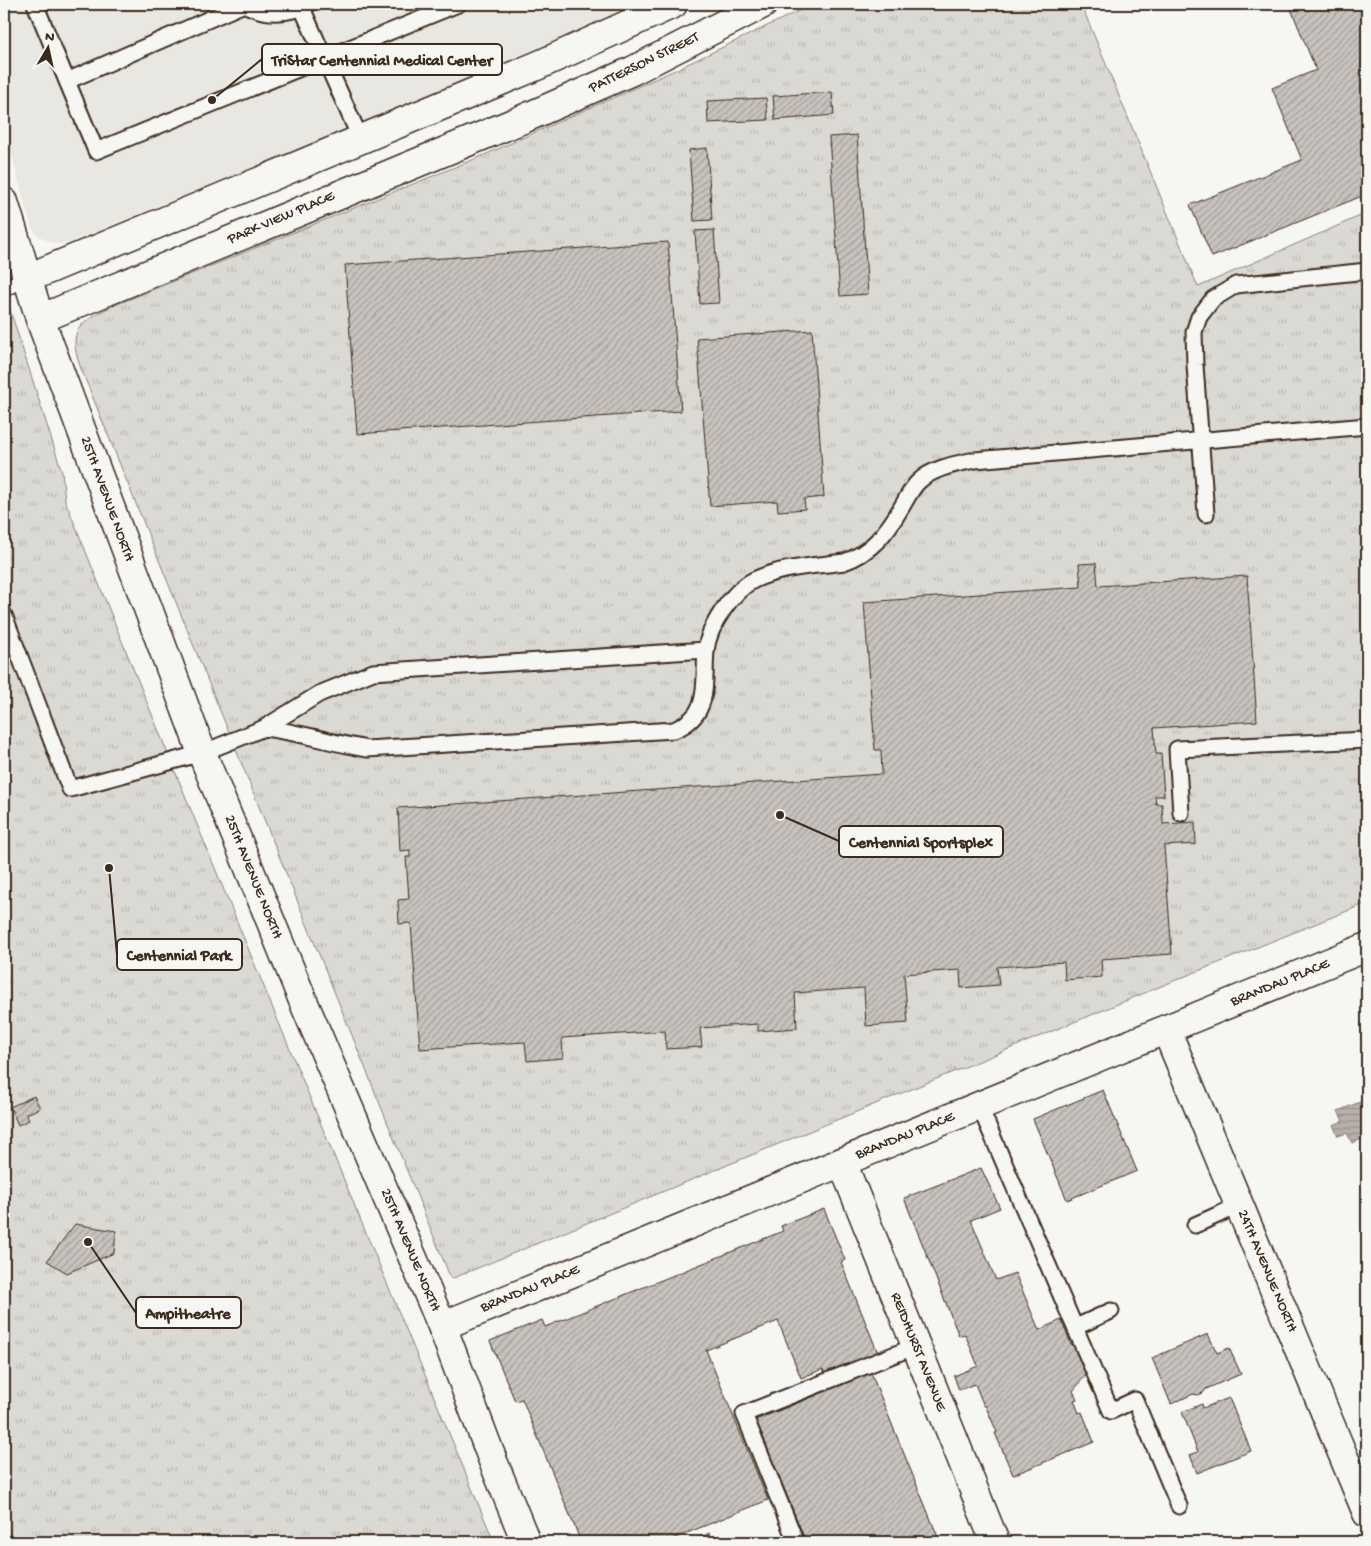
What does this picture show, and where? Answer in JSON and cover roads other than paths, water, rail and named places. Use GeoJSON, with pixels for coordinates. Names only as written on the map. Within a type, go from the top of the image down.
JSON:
{"type":"FeatureCollection","features":[{"type":"Feature","properties":{"kind":"street"},"geometry":{"type":"LineString","coordinates":[[16,283],[539,66],[673,4]]}},
{"type":"Feature","properties":{"kind":"street","name":"PATTERSON STREET"},"geometry":{"type":"LineString","coordinates":[[523,119],[632,71],[724,12],[763,4]]}},
{"type":"Feature","properties":{"kind":"street","name":"PARK VIEW PLACE"},"geometry":{"type":"LineString","coordinates":[[40,319],[523,119]]}},
{"type":"Feature","properties":{"kind":"street","name":"25TH AVENUE NORTH"},"geometry":{"type":"LineString","coordinates":[[4,202],[16,283],[40,319],[202,753],[304,1003],[442,1326],[526,1542]]}},
{"type":"Feature","properties":{"kind":"street","name":"BRANDAU PLACE"},"geometry":{"type":"LineString","coordinates":[[442,1326],[1367,947]]}},
{"type":"Feature","properties":{"kind":"street","name":"24TH AVENUE NORTH"},"geometry":{"type":"LineString","coordinates":[[1166,1029],[1367,1513]]}},
{"type":"Feature","properties":{"kind":"street","name":"REIDHURST AVENUE"},"geometry":{"type":"LineString","coordinates":[[842,1162],[995,1542]]}},
{"type":"Feature","properties":{"kind":"lane"},"geometry":{"type":"LineString","coordinates":[[35,4],[96,151],[458,4]]}},
{"type":"Feature","properties":{"kind":"lane"},"geometry":{"type":"LineString","coordinates":[[67,80],[244,4],[265,12],[289,12],[305,6],[324,58],[361,140]]}},
{"type":"Feature","properties":{"kind":"lane"},"geometry":{"type":"LineString","coordinates":[[1206,514],[1194,365],[1194,332],[1199,317],[1206,307],[1236,285],[1367,271]]}},
{"type":"Feature","properties":{"kind":"lane"},"geometry":{"type":"LineString","coordinates":[[264,728],[289,731],[367,749],[674,730],[690,720],[699,709],[703,700],[706,650],[710,636],[718,619],[734,595],[753,581],[776,572],[844,562],[872,547],[892,524],[918,482],[930,474],[955,464],[975,460],[1367,426]]}},
{"type":"Feature","properties":{"kind":"lane"},"geometry":{"type":"LineString","coordinates":[[4,615],[70,789],[202,753],[264,728],[319,694],[373,672],[706,650]]}},
{"type":"Feature","properties":{"kind":"lane"},"geometry":{"type":"LineString","coordinates":[[1181,813],[1177,748],[1367,740]]}},
{"type":"Feature","properties":{"kind":"lane"},"geometry":{"type":"LineString","coordinates":[[979,1106],[1076,1326],[1111,1411],[1135,1400],[1179,1506]]}},
{"type":"Feature","properties":{"kind":"lane"},"geometry":{"type":"LineString","coordinates":[[1195,1225],[1240,1205]]}},
{"type":"Feature","properties":{"kind":"lane"},"geometry":{"type":"LineString","coordinates":[[1076,1326],[1110,1311]]}},
{"type":"Feature","properties":{"kind":"lane"},"geometry":{"type":"LineString","coordinates":[[796,1542],[744,1414],[916,1346]]}},
{"type":"Feature","properties":{"kind":"place","name":"TriStar Centennial Medical Center"},"geometry":{"type":"Point","coordinates":[212,100]}},
{"type":"Feature","properties":{"kind":"place","name":"Centennial Sportsplex"},"geometry":{"type":"Point","coordinates":[780,815]}},
{"type":"Feature","properties":{"kind":"place","name":"Centennial Park"},"geometry":{"type":"Point","coordinates":[109,868]}},
{"type":"Feature","properties":{"kind":"place","name":"Ampitheatre"},"geometry":{"type":"Point","coordinates":[88,1242]}}]}
